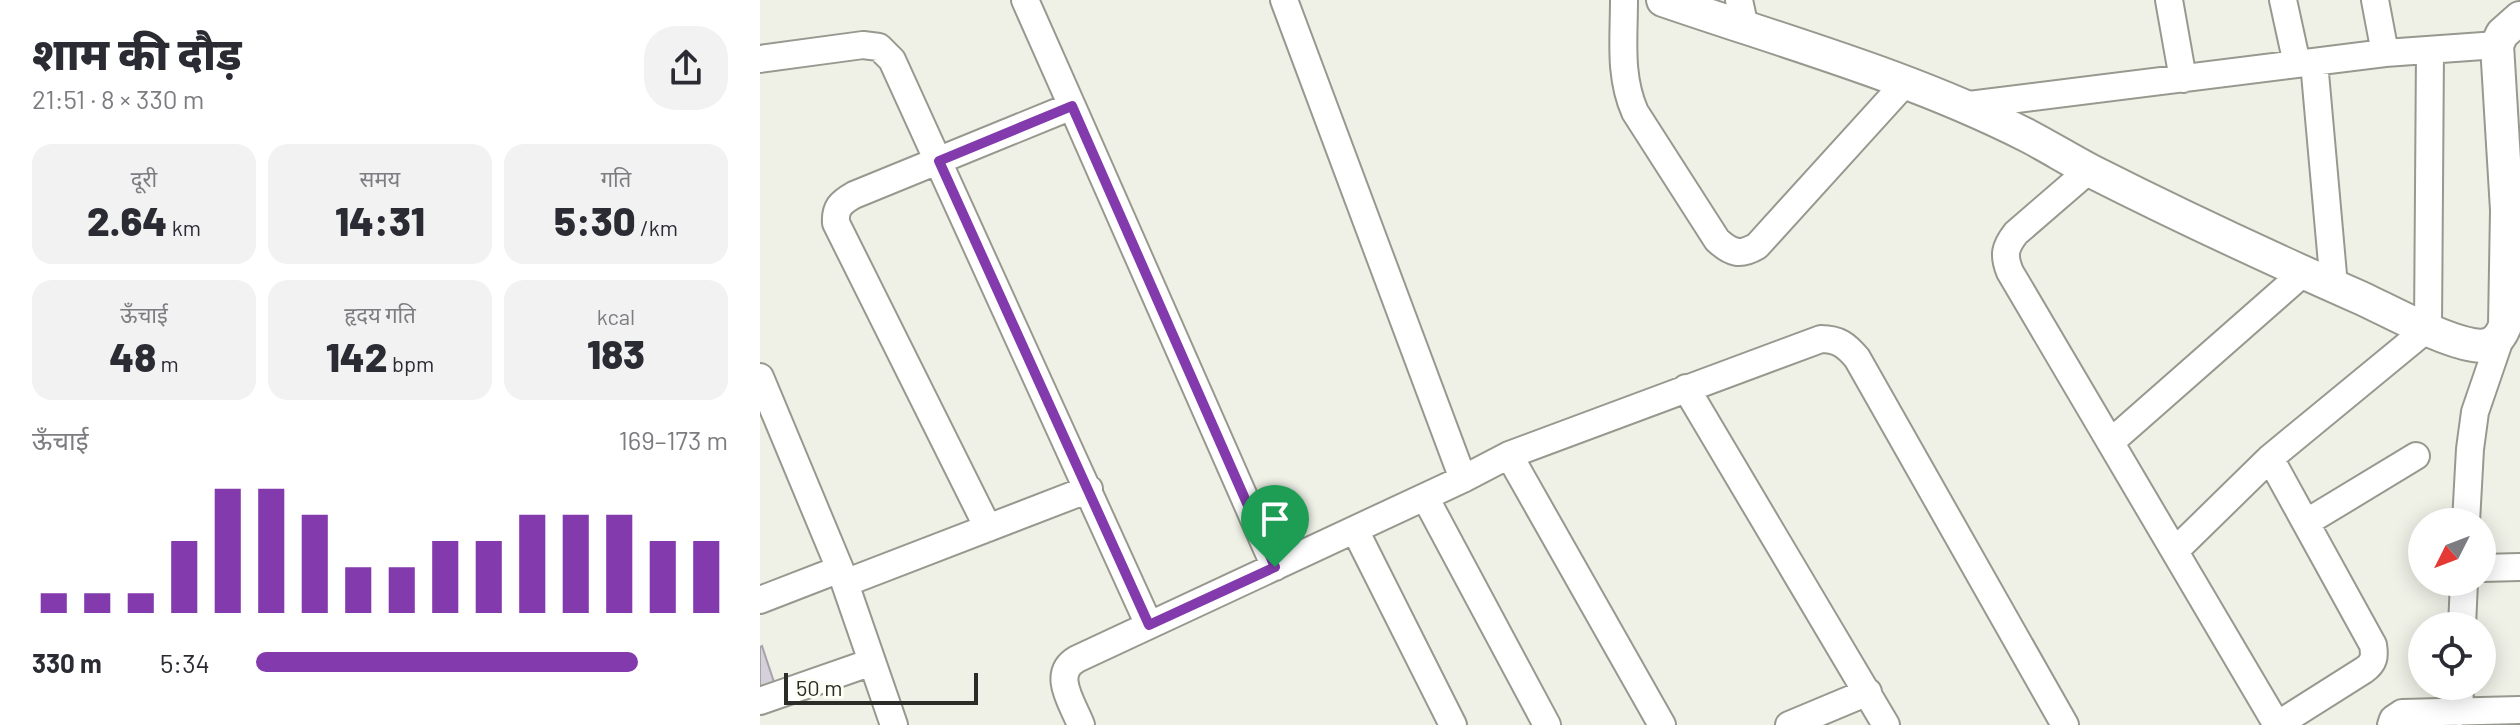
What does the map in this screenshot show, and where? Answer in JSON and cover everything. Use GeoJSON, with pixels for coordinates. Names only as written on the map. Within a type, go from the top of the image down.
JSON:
{"type":"FeatureCollection","features":[{"type":"Feature","properties":{"kind":"street"},"geometry":{"type":"LineString","coordinates":[[1025,0],[1275,567]]}},
{"type":"Feature","properties":{"kind":"street"},"geometry":{"type":"LineString","coordinates":[[1284,0],[1463,479]]}},
{"type":"Feature","properties":{"kind":"street"},"geometry":{"type":"LineString","coordinates":[[1624,0],[1623,73],[1635,112],[1717,240],[1729,251],[1738,254],[1757,246],[1905,83]]}},
{"type":"Feature","properties":{"kind":"street"},"geometry":{"type":"LineString","coordinates":[[1663,0],[1742,14],[1961,106],[2028,136],[2089,170],[2303,273],[2428,328],[2471,345],[2486,346],[2500,339]]}},
{"type":"Feature","properties":{"kind":"street"},"geometry":{"type":"LineString","coordinates":[[2169,0],[2183,79]]}},
{"type":"Feature","properties":{"kind":"street"},"geometry":{"type":"LineString","coordinates":[[2283,0],[2305,63],[2334,286]]}},
{"type":"Feature","properties":{"kind":"street"},"geometry":{"type":"LineString","coordinates":[[2375,0],[2385,53]]}},
{"type":"Feature","properties":{"kind":"street"},"geometry":{"type":"LineString","coordinates":[[2467,508],[2475,412],[2505,326],[2507,210],[2497,45],[2502,34],[2520,18]]}},
{"type":"Feature","properties":{"kind":"street"},"geometry":{"type":"LineString","coordinates":[[760,59],[863,45],[879,47],[892,60],[1149,625]]}},
{"type":"Feature","properties":{"kind":"street"},"geometry":{"type":"LineString","coordinates":[[1961,106],[2385,53],[2497,45]]}},
{"type":"Feature","properties":{"kind":"street"},"geometry":{"type":"LineString","coordinates":[[2428,328],[2430,50]]}},
{"type":"Feature","properties":{"kind":"street"},"geometry":{"type":"LineString","coordinates":[[988,528],[836,223],[835,211],[842,202],[1072,106]]}},
{"type":"Feature","properties":{"kind":"street"},"geometry":{"type":"LineString","coordinates":[[2089,170],[2016,233],[2004,257],[2277,725],[2372,665],[2375,656],[2373,645],[2270,458]]}},
{"type":"Feature","properties":{"kind":"street"},"geometry":{"type":"LineString","coordinates":[[2112,441],[2303,273]]}},
{"type":"Feature","properties":{"kind":"street"},"geometry":{"type":"LineString","coordinates":[[2176,550],[2270,458],[2428,328]]}},
{"type":"Feature","properties":{"kind":"street"},"geometry":{"type":"LineString","coordinates":[[1081,725],[1063,681],[1063,671],[1077,659],[1509,455],[1821,339],[1834,339],[1857,358],[2065,725]]}},
{"type":"Feature","properties":{"kind":"street"},"geometry":{"type":"LineString","coordinates":[[760,377],[843,576],[894,725]]}},
{"type":"Feature","properties":{"kind":"street"},"geometry":{"type":"LineString","coordinates":[[1686,388],[1886,725]]}},
{"type":"Feature","properties":{"kind":"street"},"geometry":{"type":"LineString","coordinates":[[1509,455],[1662,725]]}},
{"type":"Feature","properties":{"kind":"street"},"geometry":{"type":"LineString","coordinates":[[2307,522],[2416,456]]}},
{"type":"Feature","properties":{"kind":"street"},"geometry":{"type":"LineString","coordinates":[[760,600],[988,528],[1089,489]]}},
{"type":"Feature","properties":{"kind":"street"},"geometry":{"type":"LineString","coordinates":[[1425,497],[1547,725]]}},
{"type":"Feature","properties":{"kind":"street"},"geometry":{"type":"LineString","coordinates":[[1355,530],[1453,725]]}},
{"type":"Feature","properties":{"kind":"street"},"geometry":{"type":"LineString","coordinates":[[2496,568],[2520,567]]}},
{"type":"Feature","properties":{"kind":"street"},"geometry":{"type":"LineString","coordinates":[[760,701],[872,662]]}},
{"type":"Feature","properties":{"kind":"street"},"geometry":{"type":"LineString","coordinates":[[1789,725],[1868,692]]}},
{"type":"Feature","properties":{"kind":"street"},"geometry":{"type":"LineString","coordinates":[[2391,725],[2393,719],[2402,713],[2455,709],[2520,710]]}},
{"type":"Feature","properties":{"kind":"building"},"geometry":{"type":"Polygon","coordinates":[[[760,647],[776,688],[760,693],[760,647]]]}},
{"type":"Feature","properties":{"kind":"route"},"geometry":{"type":"LineString","coordinates":[[1072,106],[1275,567],[1149,625],[939,161],[1072,106]]}}]}
